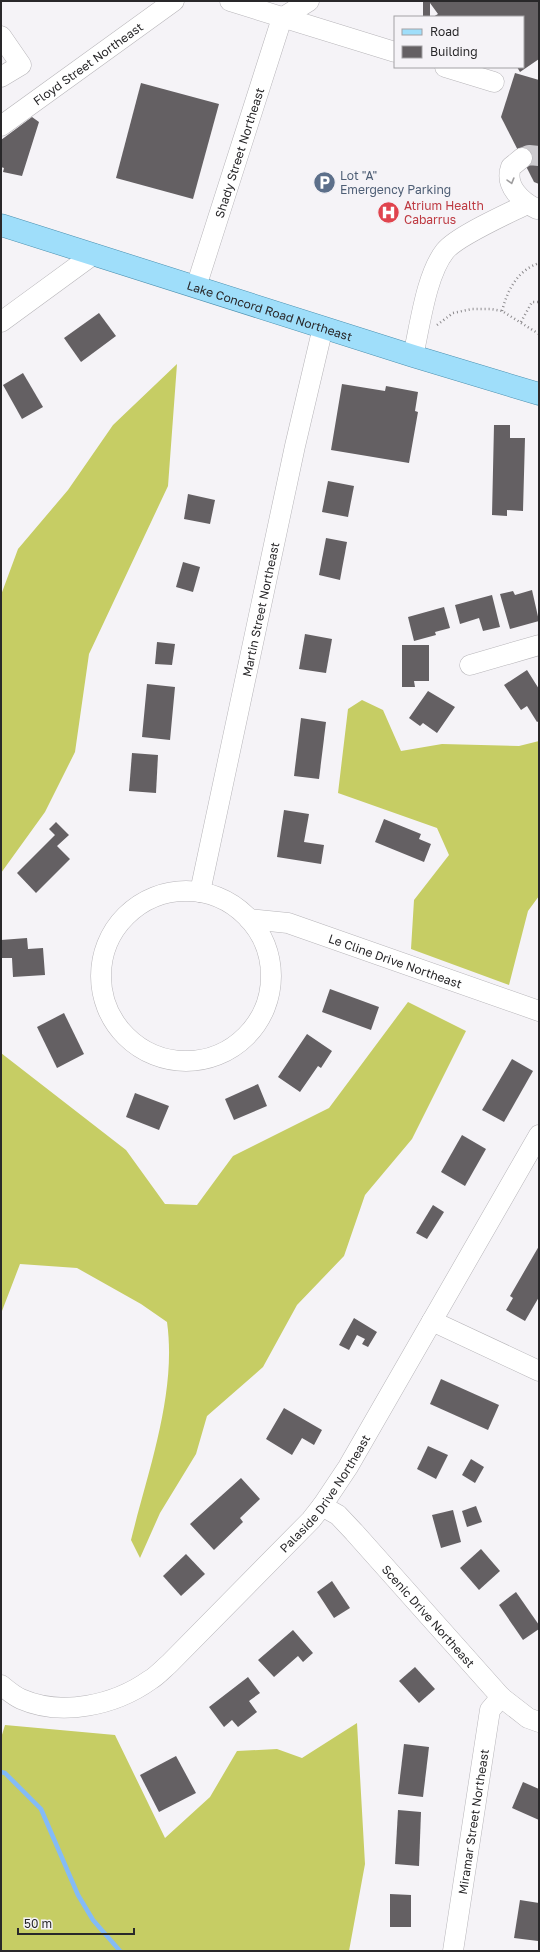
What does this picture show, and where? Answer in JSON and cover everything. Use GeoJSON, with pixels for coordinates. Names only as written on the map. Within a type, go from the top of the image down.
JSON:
{"type":"FeatureCollection","features":[{"type":"Feature","properties":{"kind":"main road","name":"Lake Concord Road Northeast"},"geometry":{"type":"LineString","coordinates":[[1,225],[413,356],[539,394]]}},
{"type":"Feature","properties":{"kind":"street","name":"Floyd Street Northeast"},"geometry":{"type":"LineString","coordinates":[[1,126],[174,1]]}},
{"type":"Feature","properties":{"kind":"street"},"geometry":{"type":"LineString","coordinates":[[230,1],[394,51]]}},
{"type":"Feature","properties":{"kind":"street"},"geometry":{"type":"LineString","coordinates":[[282,18],[309,1]]}},
{"type":"Feature","properties":{"kind":"street","name":"Shady Street Northeast"},"geometry":{"type":"LineString","coordinates":[[196,286],[282,18]]}},
{"type":"Feature","properties":{"kind":"street"},"geometry":{"type":"LineString","coordinates":[[1,36],[22,65],[1,77]]}},
{"type":"Feature","properties":{"kind":"street"},"geometry":{"type":"LineString","coordinates":[[448,68],[494,82]]}},
{"type":"Feature","properties":{"kind":"street"},"geometry":{"type":"LineString","coordinates":[[413,356],[434,269],[445,250],[466,236],[533,207],[516,192],[509,176],[513,164],[522,158]]}},
{"type":"Feature","properties":{"kind":"street"},"geometry":{"type":"LineString","coordinates":[[1,322],[94,254]]}},
{"type":"Feature","properties":{"kind":"street","name":"Martin Street Northeast"},"geometry":{"type":"LineString","coordinates":[[200,892],[295,446],[323,327]]}},
{"type":"Feature","properties":{"kind":"street"},"geometry":{"type":"LineString","coordinates":[[470,665],[539,645]]}},
{"type":"Feature","properties":{"kind":"street"},"geometry":{"type":"LineString","coordinates":[[184,891],[200,892],[235,906],[249,919],[261,935],[268,954],[271,974],[267,1000],[263,1012],[253,1029],[238,1043],[222,1054],[203,1060],[183,1061],[163,1058],[145,1051],[129,1039],[116,1024],[107,1006],[102,987],[101,973],[106,946],[114,931],[124,918],[136,907],[167,893],[184,891]]}},
{"type":"Feature","properties":{"kind":"street","name":"Le Cline Drive Northeast"},"geometry":{"type":"LineString","coordinates":[[249,919],[288,923],[539,1011]]}},
{"type":"Feature","properties":{"kind":"street","name":"Palaside Drive Northeast"},"geometry":{"type":"LineString","coordinates":[[1,1684],[21,1699],[49,1707],[64,1708],[96,1704],[126,1694],[151,1680],[169,1664],[311,1520],[348,1467],[539,1135]]}},
{"type":"Feature","properties":{"kind":"street"},"geometry":{"type":"LineString","coordinates":[[432,1321],[539,1371]]}},
{"type":"Feature","properties":{"kind":"street","name":"Scenic Drive Northeast"},"geometry":{"type":"LineString","coordinates":[[322,1506],[338,1515],[354,1532],[501,1697],[512,1707],[539,1722]]}},
{"type":"Feature","properties":{"kind":"street","name":"Miramar Street Northeast"},"geometry":{"type":"LineString","coordinates":[[453,1951],[490,1710],[501,1697]]}},
{"type":"Feature","properties":{"kind":"path"},"geometry":{"type":"LineString","coordinates":[[502,310],[506,295],[514,281],[529,267],[539,263]]}},
{"type":"Feature","properties":{"kind":"path"},"geometry":{"type":"LineString","coordinates":[[521,322],[532,302],[539,302]]}},
{"type":"Feature","properties":{"kind":"path"},"geometry":{"type":"LineString","coordinates":[[433,328],[453,313],[472,309],[502,310],[539,334]]}},
{"type":"Feature","properties":{"kind":"green space"},"geometry":{"type":"Polygon","coordinates":[[[177,364],[168,486],[89,654],[75,752],[45,812],[1,873],[1,595],[18,549],[68,490],[113,425],[177,364]]]}},
{"type":"Feature","properties":{"kind":"green space"},"geometry":{"type":"Polygon","coordinates":[[[362,700],[383,710],[401,751],[442,744],[519,746],[539,741],[539,896],[528,911],[509,985],[411,949],[414,900],[449,855],[437,828],[338,793],[348,709],[362,700]]]}},
{"type":"Feature","properties":{"kind":"green space"},"geometry":{"type":"Polygon","coordinates":[[[408,1002],[466,1031],[412,1139],[365,1195],[344,1256],[297,1305],[263,1367],[207,1416],[196,1454],[160,1513],[140,1558],[131,1540],[159,1432],[164,1404],[168,1376],[169,1349],[167,1322],[141,1304],[77,1268],[20,1264],[2,1311],[1,1402],[1,1053],[126,1150],[165,1204],[197,1205],[233,1156],[329,1108],[408,1002]]]}},
{"type":"Feature","properties":{"kind":"green space"},"geometry":{"type":"Polygon","coordinates":[[[357,1723],[365,1864],[349,1951],[1,1951],[1,1738],[5,1725],[115,1735],[165,1838],[210,1797],[237,1751],[277,1749],[302,1758],[357,1723]]]}},
{"type":"Feature","properties":{"kind":"building"},"geometry":{"type":"Polygon","coordinates":[[[423,1],[539,1],[539,59],[520,72],[518,68],[524,68],[524,16],[435,16],[438,14],[430,3],[430,16],[423,16],[423,1]]]}},
{"type":"Feature","properties":{"kind":"building"},"geometry":{"type":"Polygon","coordinates":[[[515,73],[539,80],[539,184],[534,182],[501,117],[515,73]]]}},
{"type":"Feature","properties":{"kind":"building"},"geometry":{"type":"Polygon","coordinates":[[[141,83],[219,104],[193,199],[116,178],[141,83]]]}},
{"type":"Feature","properties":{"kind":"building"},"geometry":{"type":"Polygon","coordinates":[[[32,117],[39,122],[22,176],[3,172],[4,168],[1,167],[1,140],[32,117]]]}},
{"type":"Feature","properties":{"kind":"building"},"geometry":{"type":"Polygon","coordinates":[[[99,313],[116,336],[81,362],[64,338],[99,313]]]}},
{"type":"Feature","properties":{"kind":"building"},"geometry":{"type":"Polygon","coordinates":[[[23,373],[43,407],[22,419],[3,385],[23,373]]]}},
{"type":"Feature","properties":{"kind":"building"},"geometry":{"type":"Polygon","coordinates":[[[342,384],[385,391],[386,386],[418,392],[415,411],[418,412],[409,463],[331,450],[342,384]]]}},
{"type":"Feature","properties":{"kind":"building"},"geometry":{"type":"Polygon","coordinates":[[[494,425],[510,425],[510,438],[525,438],[523,511],[507,510],[507,516],[492,515],[494,425]]]}},
{"type":"Feature","properties":{"kind":"building"},"geometry":{"type":"Polygon","coordinates":[[[328,481],[354,486],[348,517],[322,512],[328,481]]]}},
{"type":"Feature","properties":{"kind":"building"},"geometry":{"type":"Polygon","coordinates":[[[188,494],[215,500],[210,524],[184,519],[188,494]]]}},
{"type":"Feature","properties":{"kind":"building"},"geometry":{"type":"Polygon","coordinates":[[[326,538],[347,542],[340,580],[319,575],[326,538]]]}},
{"type":"Feature","properties":{"kind":"building"},"geometry":{"type":"Polygon","coordinates":[[[183,562],[200,567],[193,592],[176,587],[183,562]]]}},
{"type":"Feature","properties":{"kind":"building"},"geometry":{"type":"Polygon","coordinates":[[[532,590],[539,621],[510,629],[500,594],[513,591],[515,595],[532,590]]]}},
{"type":"Feature","properties":{"kind":"building"},"geometry":{"type":"Polygon","coordinates":[[[492,595],[500,627],[483,631],[479,618],[460,624],[455,605],[492,595]]]}},
{"type":"Feature","properties":{"kind":"building"},"geometry":{"type":"Polygon","coordinates":[[[444,607],[450,628],[435,632],[436,635],[414,641],[408,617],[444,607]]]}},
{"type":"Feature","properties":{"kind":"building"},"geometry":{"type":"Polygon","coordinates":[[[305,634],[332,639],[326,673],[299,669],[305,634]]]}},
{"type":"Feature","properties":{"kind":"building"},"geometry":{"type":"Polygon","coordinates":[[[157,642],[175,644],[172,665],[155,664],[157,642]]]}},
{"type":"Feature","properties":{"kind":"building"},"geometry":{"type":"Polygon","coordinates":[[[402,645],[429,645],[429,681],[414,681],[415,687],[402,687],[402,645]]]}},
{"type":"Feature","properties":{"kind":"building"},"geometry":{"type":"Polygon","coordinates":[[[527,670],[539,689],[539,721],[537,722],[527,706],[521,710],[504,685],[527,670]]]}},
{"type":"Feature","properties":{"kind":"building"},"geometry":{"type":"Polygon","coordinates":[[[147,684],[175,687],[170,740],[142,737],[147,684]]]}},
{"type":"Feature","properties":{"kind":"building"},"geometry":{"type":"Polygon","coordinates":[[[428,691],[455,707],[437,733],[423,723],[420,726],[409,718],[428,691]]]}},
{"type":"Feature","properties":{"kind":"building"},"geometry":{"type":"Polygon","coordinates":[[[301,718],[326,722],[319,779],[294,776],[301,718]]]}},
{"type":"Feature","properties":{"kind":"building"},"geometry":{"type":"Polygon","coordinates":[[[132,753],[158,755],[156,793],[129,791],[132,753]]]}},
{"type":"Feature","properties":{"kind":"building"},"geometry":{"type":"Polygon","coordinates":[[[284,810],[309,814],[304,842],[324,845],[321,864],[277,857],[284,810]]]}},
{"type":"Feature","properties":{"kind":"building"},"geometry":{"type":"Polygon","coordinates":[[[384,819],[421,834],[419,839],[431,844],[424,862],[375,842],[384,819]]]}},
{"type":"Feature","properties":{"kind":"building"},"geometry":{"type":"Polygon","coordinates":[[[56,822],[69,835],[57,846],[70,859],[36,893],[17,873],[55,835],[49,829],[56,822]]]}},
{"type":"Feature","properties":{"kind":"building"},"geometry":{"type":"Polygon","coordinates":[[[27,938],[28,949],[43,948],[45,975],[13,977],[12,958],[1,958],[1,940],[27,938]]]}},
{"type":"Feature","properties":{"kind":"building"},"geometry":{"type":"Polygon","coordinates":[[[330,989],[379,1007],[371,1030],[322,1012],[330,989]]]}},
{"type":"Feature","properties":{"kind":"building"},"geometry":{"type":"Polygon","coordinates":[[[64,1013],[84,1054],[57,1068],[37,1027],[64,1013]]]}},
{"type":"Feature","properties":{"kind":"building"},"geometry":{"type":"Polygon","coordinates":[[[307,1034],[332,1051],[321,1068],[318,1066],[300,1092],[278,1077],[307,1034]]]}},
{"type":"Feature","properties":{"kind":"building"},"geometry":{"type":"Polygon","coordinates":[[[512,1059],[533,1071],[504,1122],[482,1110],[512,1059]]]}},
{"type":"Feature","properties":{"kind":"building"},"geometry":{"type":"Polygon","coordinates":[[[258,1084],[267,1106],[234,1120],[225,1099],[258,1084]]]}},
{"type":"Feature","properties":{"kind":"building"},"geometry":{"type":"Polygon","coordinates":[[[135,1093],[169,1106],[159,1130],[126,1117],[135,1093]]]}},
{"type":"Feature","properties":{"kind":"building"},"geometry":{"type":"Polygon","coordinates":[[[462,1135],[486,1149],[465,1186],[441,1172],[462,1135]]]}},
{"type":"Feature","properties":{"kind":"building"},"geometry":{"type":"Polygon","coordinates":[[[433,1205],[444,1212],[427,1239],[416,1233],[433,1205]]]}},
{"type":"Feature","properties":{"kind":"building"},"geometry":{"type":"Polygon","coordinates":[[[539,1246],[539,1297],[525,1321],[506,1310],[513,1298],[510,1296],[539,1246]]]}},
{"type":"Feature","properties":{"kind":"building"},"geometry":{"type":"Polygon","coordinates":[[[354,1318],[377,1332],[368,1347],[362,1344],[365,1339],[357,1335],[349,1350],[339,1345],[354,1318]]]}},
{"type":"Feature","properties":{"kind":"building"},"geometry":{"type":"Polygon","coordinates":[[[441,1379],[499,1405],[488,1430],[430,1404],[441,1379]]]}},
{"type":"Feature","properties":{"kind":"building"},"geometry":{"type":"Polygon","coordinates":[[[284,1408],[322,1430],[314,1445],[302,1438],[292,1455],[266,1439],[284,1408]]]}},
{"type":"Feature","properties":{"kind":"building"},"geometry":{"type":"Polygon","coordinates":[[[428,1446],[448,1455],[436,1479],[417,1469],[428,1446]]]}},
{"type":"Feature","properties":{"kind":"building"},"geometry":{"type":"Polygon","coordinates":[[[471,1459],[484,1467],[475,1483],[462,1475],[471,1459]]]}},
{"type":"Feature","properties":{"kind":"building"},"geometry":{"type":"Polygon","coordinates":[[[241,1478],[260,1499],[240,1518],[243,1522],[214,1550],[190,1524],[241,1478]]]}},
{"type":"Feature","properties":{"kind":"building"},"geometry":{"type":"Polygon","coordinates":[[[476,1506],[482,1522],[467,1527],[462,1511],[476,1506]]]}},
{"type":"Feature","properties":{"kind":"building"},"geometry":{"type":"Polygon","coordinates":[[[453,1510],[461,1542],[441,1548],[432,1515],[453,1510]]]}},
{"type":"Feature","properties":{"kind":"building"},"geometry":{"type":"Polygon","coordinates":[[[481,1549],[500,1571],[479,1590],[460,1568],[481,1549]]]}},
{"type":"Feature","properties":{"kind":"building"},"geometry":{"type":"Polygon","coordinates":[[[186,1554],[205,1574],[181,1596],[163,1576],[186,1554]]]}},
{"type":"Feature","properties":{"kind":"building"},"geometry":{"type":"Polygon","coordinates":[[[332,1581],[350,1608],[334,1618],[317,1592],[332,1581]]]}},
{"type":"Feature","properties":{"kind":"building"},"geometry":{"type":"Polygon","coordinates":[[[516,1592],[539,1625],[539,1629],[523,1640],[499,1605],[516,1592]]]}},
{"type":"Feature","properties":{"kind":"building"},"geometry":{"type":"Polygon","coordinates":[[[293,1630],[313,1653],[303,1662],[298,1656],[274,1677],[258,1660],[293,1630]]]}},
{"type":"Feature","properties":{"kind":"building"},"geometry":{"type":"Polygon","coordinates":[[[415,1667],[435,1689],[419,1703],[399,1681],[415,1667]]]}},
{"type":"Feature","properties":{"kind":"building"},"geometry":{"type":"Polygon","coordinates":[[[248,1677],[260,1693],[249,1701],[257,1712],[238,1727],[232,1720],[224,1727],[209,1707],[248,1677]]]}},
{"type":"Feature","properties":{"kind":"building"},"geometry":{"type":"Polygon","coordinates":[[[404,1744],[429,1747],[423,1797],[398,1794],[404,1744]]]}},
{"type":"Feature","properties":{"kind":"building"},"geometry":{"type":"Polygon","coordinates":[[[176,1756],[196,1793],[159,1812],[140,1775],[176,1756]]]}},
{"type":"Feature","properties":{"kind":"building"},"geometry":{"type":"Polygon","coordinates":[[[523,1782],[539,1789],[539,1820],[512,1808],[523,1782]]]}},
{"type":"Feature","properties":{"kind":"building"},"geometry":{"type":"Polygon","coordinates":[[[398,1810],[421,1812],[419,1866],[395,1864],[398,1810]]]}},
{"type":"Feature","properties":{"kind":"building"},"geometry":{"type":"Polygon","coordinates":[[[390,1894],[411,1895],[411,1927],[390,1927],[390,1894]]]}},
{"type":"Feature","properties":{"kind":"building"},"geometry":{"type":"Polygon","coordinates":[[[520,1900],[539,1903],[538,1941],[514,1938],[520,1900]]]}},
{"type":"Feature","properties":{"kind":"waterway"},"geometry":{"type":"LineString","coordinates":[[1,1772],[5,1773],[41,1809],[78,1895],[93,1920],[120,1951]]}},
{"type":"Feature","properties":{"kind":"tunnel"},"geometry":{"type":"LineString","coordinates":[[522,158],[529,155],[539,156]]}},
{"type":"Feature","properties":{"kind":"place","name":"Lot \"A\" Emergency Parking"},"geometry":{"type":"Point","coordinates":[324,182]}},
{"type":"Feature","properties":{"kind":"place","name":"Atrium Health Cabarrus"},"geometry":{"type":"Point","coordinates":[388,212]}}]}
